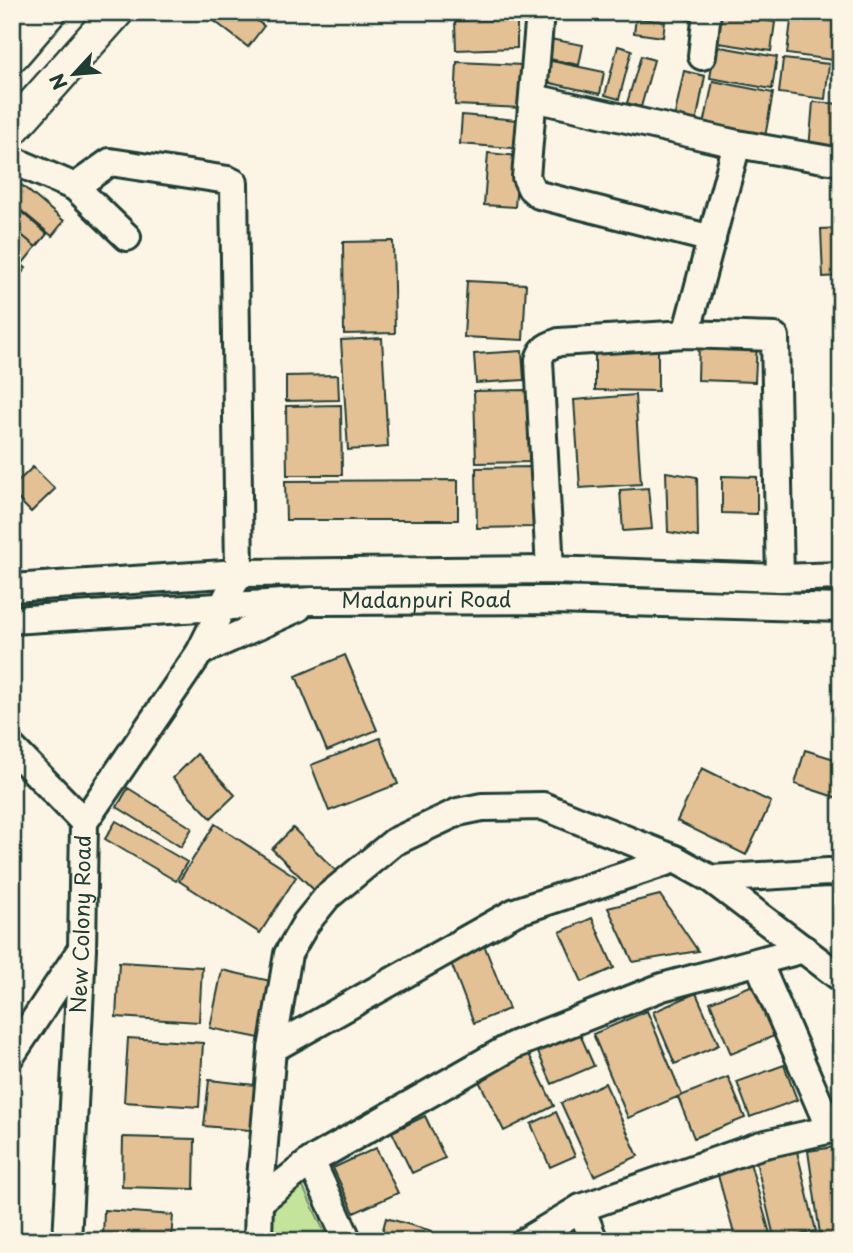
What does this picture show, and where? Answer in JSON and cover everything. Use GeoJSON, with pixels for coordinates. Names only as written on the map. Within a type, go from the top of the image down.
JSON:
{"type":"FeatureCollection","features":[{"type":"Feature","properties":{"kind":"main road"},"geometry":{"type":"LineString","coordinates":[[12,55],[49,12]]}},
{"type":"Feature","properties":{"kind":"main road"},"geometry":{"type":"LineString","coordinates":[[12,129],[116,12]]}},
{"type":"Feature","properties":{"kind":"street"},"geometry":{"type":"LineString","coordinates":[[540,12],[526,177],[533,191],[539,195],[712,239]]}},
{"type":"Feature","properties":{"kind":"street"},"geometry":{"type":"LineString","coordinates":[[702,56],[707,12]]}},
{"type":"Feature","properties":{"kind":"street"},"geometry":{"type":"LineString","coordinates":[[534,98],[737,144],[841,162]]}},
{"type":"Feature","properties":{"kind":"street"},"geometry":{"type":"LineString","coordinates":[[686,334],[737,144]]}},
{"type":"Feature","properties":{"kind":"street"},"geometry":{"type":"LineString","coordinates":[[12,160],[75,187],[127,237]]}},
{"type":"Feature","properties":{"kind":"street"},"geometry":{"type":"LineString","coordinates":[[75,187],[110,162],[234,183],[239,573]]}},
{"type":"Feature","properties":{"kind":"street"},"geometry":{"type":"LineString","coordinates":[[550,570],[539,360],[541,352],[547,346],[559,342],[686,334],[775,337],[780,578]]}},
{"type":"Feature","properties":{"kind":"street","name":"Madanpuri Road"},"geometry":{"type":"LineString","coordinates":[[12,588],[239,573],[550,570],[780,578],[841,576]]}},
{"type":"Feature","properties":{"kind":"street","name":"New Colony Road"},"geometry":{"type":"LineString","coordinates":[[67,1241],[82,949],[84,822],[200,652],[239,573]]}},
{"type":"Feature","properties":{"kind":"street","name":"Madanpuri Road"},"geometry":{"type":"LineString","coordinates":[[12,621],[313,601],[552,600],[841,607]]}},
{"type":"Feature","properties":{"kind":"street"},"geometry":{"type":"LineString","coordinates":[[200,652],[313,601]]}},
{"type":"Feature","properties":{"kind":"street"},"geometry":{"type":"LineString","coordinates":[[12,748],[84,822]]}},
{"type":"Feature","properties":{"kind":"street"},"geometry":{"type":"LineString","coordinates":[[258,1241],[272,1049],[288,954],[306,923],[327,897],[394,842],[458,812],[482,807],[543,806],[675,859],[711,879],[841,978]]}},
{"type":"Feature","properties":{"kind":"street"},"geometry":{"type":"LineString","coordinates":[[272,1049],[515,912],[675,859]]}},
{"type":"Feature","properties":{"kind":"street"},"geometry":{"type":"LineString","coordinates":[[711,879],[841,873]]}},
{"type":"Feature","properties":{"kind":"street"},"geometry":{"type":"LineString","coordinates":[[12,1054],[82,949]]}},
{"type":"Feature","properties":{"kind":"street"},"geometry":{"type":"LineString","coordinates":[[259,1202],[311,1161],[514,1045],[662,987],[804,949]]}},
{"type":"Feature","properties":{"kind":"street"},"geometry":{"type":"LineString","coordinates":[[526,1241],[581,1208],[761,1146],[835,1128],[758,962]]}},
{"type":"Feature","properties":{"kind":"street"},"geometry":{"type":"LineString","coordinates":[[311,1161],[348,1241]]}},
{"type":"Feature","properties":{"kind":"street"},"geometry":{"type":"LineString","coordinates":[[581,1208],[594,1241]]}},
{"type":"Feature","properties":{"kind":"green space"},"geometry":{"type":"Polygon","coordinates":[[[302,1185],[329,1241],[272,1241],[272,1204],[302,1185]]]}},
{"type":"Feature","properties":{"kind":"building"},"geometry":{"type":"Polygon","coordinates":[[[245,12],[264,26],[248,47],[204,13],[245,12]]]}},
{"type":"Feature","properties":{"kind":"building"},"geometry":{"type":"Polygon","coordinates":[[[633,12],[661,12],[660,18],[633,12]]]}},
{"type":"Feature","properties":{"kind":"building"},"geometry":{"type":"Polygon","coordinates":[[[667,12],[701,12],[700,22],[667,16],[667,12]]]}},
{"type":"Feature","properties":{"kind":"building"},"geometry":{"type":"Polygon","coordinates":[[[732,12],[781,12],[780,19],[732,12]]]}},
{"type":"Feature","properties":{"kind":"building"},"geometry":{"type":"Polygon","coordinates":[[[792,12],[841,12],[841,61],[787,54],[792,12]]]}},
{"type":"Feature","properties":{"kind":"building"},"geometry":{"type":"Polygon","coordinates":[[[716,13],[775,22],[771,51],[712,42],[716,13]]]}},
{"type":"Feature","properties":{"kind":"building"},"geometry":{"type":"Polygon","coordinates":[[[636,18],[665,22],[663,37],[634,33],[636,18]]]}},
{"type":"Feature","properties":{"kind":"building"},"geometry":{"type":"Polygon","coordinates":[[[517,19],[517,48],[456,50],[455,21],[517,19]]]}},
{"type":"Feature","properties":{"kind":"building"},"geometry":{"type":"Polygon","coordinates":[[[544,38],[583,45],[579,65],[540,57],[544,38]]]}},
{"type":"Feature","properties":{"kind":"building"},"geometry":{"type":"Polygon","coordinates":[[[618,46],[632,50],[619,99],[605,95],[618,46]]]}},
{"type":"Feature","properties":{"kind":"building"},"geometry":{"type":"Polygon","coordinates":[[[715,46],[777,57],[772,89],[710,78],[715,46]]]}},
{"type":"Feature","properties":{"kind":"building"},"geometry":{"type":"Polygon","coordinates":[[[641,56],[654,60],[641,107],[627,103],[641,56]]]}},
{"type":"Feature","properties":{"kind":"building"},"geometry":{"type":"Polygon","coordinates":[[[542,59],[604,72],[600,94],[537,80],[542,59]]]}},
{"type":"Feature","properties":{"kind":"building"},"geometry":{"type":"Polygon","coordinates":[[[783,59],[829,64],[825,99],[779,93],[783,59]]]}},
{"type":"Feature","properties":{"kind":"building"},"geometry":{"type":"Polygon","coordinates":[[[457,62],[523,65],[522,108],[455,105],[457,62]]]}},
{"type":"Feature","properties":{"kind":"building"},"geometry":{"type":"Polygon","coordinates":[[[684,71],[705,76],[696,123],[674,119],[684,71]]]}},
{"type":"Feature","properties":{"kind":"building"},"geometry":{"type":"Polygon","coordinates":[[[713,81],[773,93],[765,137],[704,125],[713,81]]]}},
{"type":"Feature","properties":{"kind":"building"},"geometry":{"type":"Polygon","coordinates":[[[813,102],[841,104],[841,152],[809,149],[813,102]]]}},
{"type":"Feature","properties":{"kind":"building"},"geometry":{"type":"Polygon","coordinates":[[[462,115],[529,121],[526,149],[460,144],[462,115]]]}},
{"type":"Feature","properties":{"kind":"building"},"geometry":{"type":"Polygon","coordinates":[[[488,153],[519,156],[515,207],[484,205],[488,153]]]}},
{"type":"Feature","properties":{"kind":"building"},"geometry":{"type":"Polygon","coordinates":[[[12,177],[64,221],[52,236],[12,203],[12,177]]]}},
{"type":"Feature","properties":{"kind":"building"},"geometry":{"type":"Polygon","coordinates":[[[12,204],[47,234],[36,247],[12,227],[12,204]]]}},
{"type":"Feature","properties":{"kind":"building"},"geometry":{"type":"Polygon","coordinates":[[[12,227],[36,247],[23,263],[12,254],[12,227]]]}},
{"type":"Feature","properties":{"kind":"building"},"geometry":{"type":"Polygon","coordinates":[[[841,228],[841,276],[823,277],[821,229],[841,228]]]}},
{"type":"Feature","properties":{"kind":"building"},"geometry":{"type":"Polygon","coordinates":[[[393,241],[395,333],[344,334],[343,242],[393,241]]]}},
{"type":"Feature","properties":{"kind":"building"},"geometry":{"type":"Polygon","coordinates":[[[12,256],[26,268],[15,281],[12,279],[12,256]]]}},
{"type":"Feature","properties":{"kind":"building"},"geometry":{"type":"Polygon","coordinates":[[[467,281],[526,284],[523,340],[464,337],[467,281]]]}},
{"type":"Feature","properties":{"kind":"building"},"geometry":{"type":"Polygon","coordinates":[[[841,289],[841,327],[837,327],[835,290],[841,289]]]}},
{"type":"Feature","properties":{"kind":"building"},"geometry":{"type":"Polygon","coordinates":[[[382,338],[388,447],[348,450],[341,340],[382,338]]]}},
{"type":"Feature","properties":{"kind":"building"},"geometry":{"type":"Polygon","coordinates":[[[595,340],[658,340],[658,391],[595,390],[595,340]]]}},
{"type":"Feature","properties":{"kind":"building"},"geometry":{"type":"Polygon","coordinates":[[[699,341],[757,342],[755,382],[698,380],[699,341]]]}},
{"type":"Feature","properties":{"kind":"building"},"geometry":{"type":"Polygon","coordinates":[[[522,351],[524,380],[476,383],[474,354],[522,351]]]}},
{"type":"Feature","properties":{"kind":"building"},"geometry":{"type":"Polygon","coordinates":[[[338,375],[339,400],[286,401],[286,376],[338,375]]]}},
{"type":"Feature","properties":{"kind":"building"},"geometry":{"type":"Polygon","coordinates":[[[528,390],[529,462],[476,463],[474,391],[528,390]]]}},
{"type":"Feature","properties":{"kind":"building"},"geometry":{"type":"Polygon","coordinates":[[[635,395],[641,484],[580,488],[574,400],[635,395]]]}},
{"type":"Feature","properties":{"kind":"building"},"geometry":{"type":"Polygon","coordinates":[[[341,405],[342,475],[287,475],[286,406],[341,405]]]}},
{"type":"Feature","properties":{"kind":"building"},"geometry":{"type":"Polygon","coordinates":[[[33,467],[55,489],[31,512],[12,493],[12,487],[33,467]]]}},
{"type":"Feature","properties":{"kind":"building"},"geometry":{"type":"Polygon","coordinates":[[[532,467],[533,527],[477,528],[476,468],[532,467]]]}},
{"type":"Feature","properties":{"kind":"building"},"geometry":{"type":"Polygon","coordinates":[[[666,472],[697,477],[698,537],[668,532],[666,472]]]}},
{"type":"Feature","properties":{"kind":"building"},"geometry":{"type":"Polygon","coordinates":[[[722,476],[757,477],[757,514],[722,513],[722,476]]]}},
{"type":"Feature","properties":{"kind":"building"},"geometry":{"type":"Polygon","coordinates":[[[458,480],[458,520],[286,520],[285,481],[458,480]]]}},
{"type":"Feature","properties":{"kind":"building"},"geometry":{"type":"Polygon","coordinates":[[[648,488],[652,529],[623,531],[620,490],[648,488]]]}},
{"type":"Feature","properties":{"kind":"building"},"geometry":{"type":"Polygon","coordinates":[[[345,655],[377,730],[327,751],[296,676],[345,655]]]}},
{"type":"Feature","properties":{"kind":"building"},"geometry":{"type":"Polygon","coordinates":[[[380,738],[398,784],[329,811],[311,765],[380,738]]]}},
{"type":"Feature","properties":{"kind":"building"},"geometry":{"type":"Polygon","coordinates":[[[805,750],[841,761],[841,799],[795,784],[805,750]]]}},
{"type":"Feature","properties":{"kind":"building"},"geometry":{"type":"Polygon","coordinates":[[[197,754],[235,795],[211,818],[173,778],[197,754]]]}},
{"type":"Feature","properties":{"kind":"building"},"geometry":{"type":"Polygon","coordinates":[[[702,768],[771,802],[746,855],[677,821],[702,768]]]}},
{"type":"Feature","properties":{"kind":"building"},"geometry":{"type":"Polygon","coordinates":[[[128,788],[192,828],[181,847],[117,807],[128,788]]]}},
{"type":"Feature","properties":{"kind":"building"},"geometry":{"type":"Polygon","coordinates":[[[116,821],[187,862],[176,881],[105,839],[116,821]]]}},
{"type":"Feature","properties":{"kind":"building"},"geometry":{"type":"Polygon","coordinates":[[[215,824],[296,877],[260,933],[179,881],[215,824]]]}},
{"type":"Feature","properties":{"kind":"building"},"geometry":{"type":"Polygon","coordinates":[[[293,828],[336,871],[315,891],[272,849],[293,828]]]}},
{"type":"Feature","properties":{"kind":"building"},"geometry":{"type":"Polygon","coordinates":[[[660,895],[698,951],[633,962],[608,908],[660,895]]]}},
{"type":"Feature","properties":{"kind":"building"},"geometry":{"type":"Polygon","coordinates":[[[592,918],[614,968],[582,982],[560,932],[592,918]]]}},
{"type":"Feature","properties":{"kind":"building"},"geometry":{"type":"Polygon","coordinates":[[[483,942],[509,1009],[474,1023],[448,955],[483,942]]]}},
{"type":"Feature","properties":{"kind":"building"},"geometry":{"type":"Polygon","coordinates":[[[119,962],[202,967],[199,1022],[116,1017],[119,962]]]}},
{"type":"Feature","properties":{"kind":"building"},"geometry":{"type":"Polygon","coordinates":[[[222,970],[275,982],[264,1039],[210,1028],[222,970]]]}},
{"type":"Feature","properties":{"kind":"building"},"geometry":{"type":"Polygon","coordinates":[[[753,985],[774,1036],[731,1054],[710,1002],[753,985]]]}},
{"type":"Feature","properties":{"kind":"building"},"geometry":{"type":"Polygon","coordinates":[[[696,993],[719,1045],[675,1064],[653,1012],[696,993]]]}},
{"type":"Feature","properties":{"kind":"building"},"geometry":{"type":"Polygon","coordinates":[[[647,1011],[682,1095],[628,1118],[593,1034],[647,1011]]]}},
{"type":"Feature","properties":{"kind":"building"},"geometry":{"type":"Polygon","coordinates":[[[575,1023],[594,1066],[552,1084],[533,1041],[575,1023]]]}},
{"type":"Feature","properties":{"kind":"building"},"geometry":{"type":"Polygon","coordinates":[[[128,1038],[203,1043],[199,1107],[124,1102],[128,1038]]]}},
{"type":"Feature","properties":{"kind":"building"},"geometry":{"type":"Polygon","coordinates":[[[526,1048],[554,1106],[504,1131],[475,1073],[526,1048]]]}},
{"type":"Feature","properties":{"kind":"building"},"geometry":{"type":"Polygon","coordinates":[[[784,1065],[797,1100],[750,1117],[737,1082],[784,1065]]]}},
{"type":"Feature","properties":{"kind":"building"},"geometry":{"type":"Polygon","coordinates":[[[728,1077],[745,1118],[694,1138],[678,1097],[728,1077]]]}},
{"type":"Feature","properties":{"kind":"building"},"geometry":{"type":"Polygon","coordinates":[[[209,1080],[265,1086],[261,1131],[204,1126],[209,1080]]]}},
{"type":"Feature","properties":{"kind":"building"},"geometry":{"type":"Polygon","coordinates":[[[605,1083],[638,1156],[594,1176],[561,1103],[605,1083]]]}},
{"type":"Feature","properties":{"kind":"building"},"geometry":{"type":"Polygon","coordinates":[[[556,1112],[575,1156],[550,1167],[531,1124],[556,1112]]]}},
{"type":"Feature","properties":{"kind":"building"},"geometry":{"type":"Polygon","coordinates":[[[425,1116],[445,1158],[412,1173],[392,1132],[425,1116]]]}},
{"type":"Feature","properties":{"kind":"building"},"geometry":{"type":"Polygon","coordinates":[[[123,1137],[195,1139],[194,1189],[122,1187],[123,1137]]]}},
{"type":"Feature","properties":{"kind":"building"},"geometry":{"type":"Polygon","coordinates":[[[795,1143],[816,1231],[775,1241],[754,1153],[795,1143]]]}},
{"type":"Feature","properties":{"kind":"building"},"geometry":{"type":"Polygon","coordinates":[[[841,1146],[841,1241],[821,1241],[808,1151],[841,1146]]]}},
{"type":"Feature","properties":{"kind":"building"},"geometry":{"type":"Polygon","coordinates":[[[376,1148],[398,1193],[354,1213],[333,1168],[376,1148]]]}},
{"type":"Feature","properties":{"kind":"building"},"geometry":{"type":"Polygon","coordinates":[[[749,1159],[772,1241],[736,1241],[716,1168],[749,1159]]]}},
{"type":"Feature","properties":{"kind":"building"},"geometry":{"type":"Polygon","coordinates":[[[104,1210],[173,1215],[171,1241],[103,1241],[104,1210]]]}},
{"type":"Feature","properties":{"kind":"building"},"geometry":{"type":"Polygon","coordinates":[[[386,1218],[432,1231],[429,1241],[380,1241],[386,1218]]]}}]}
